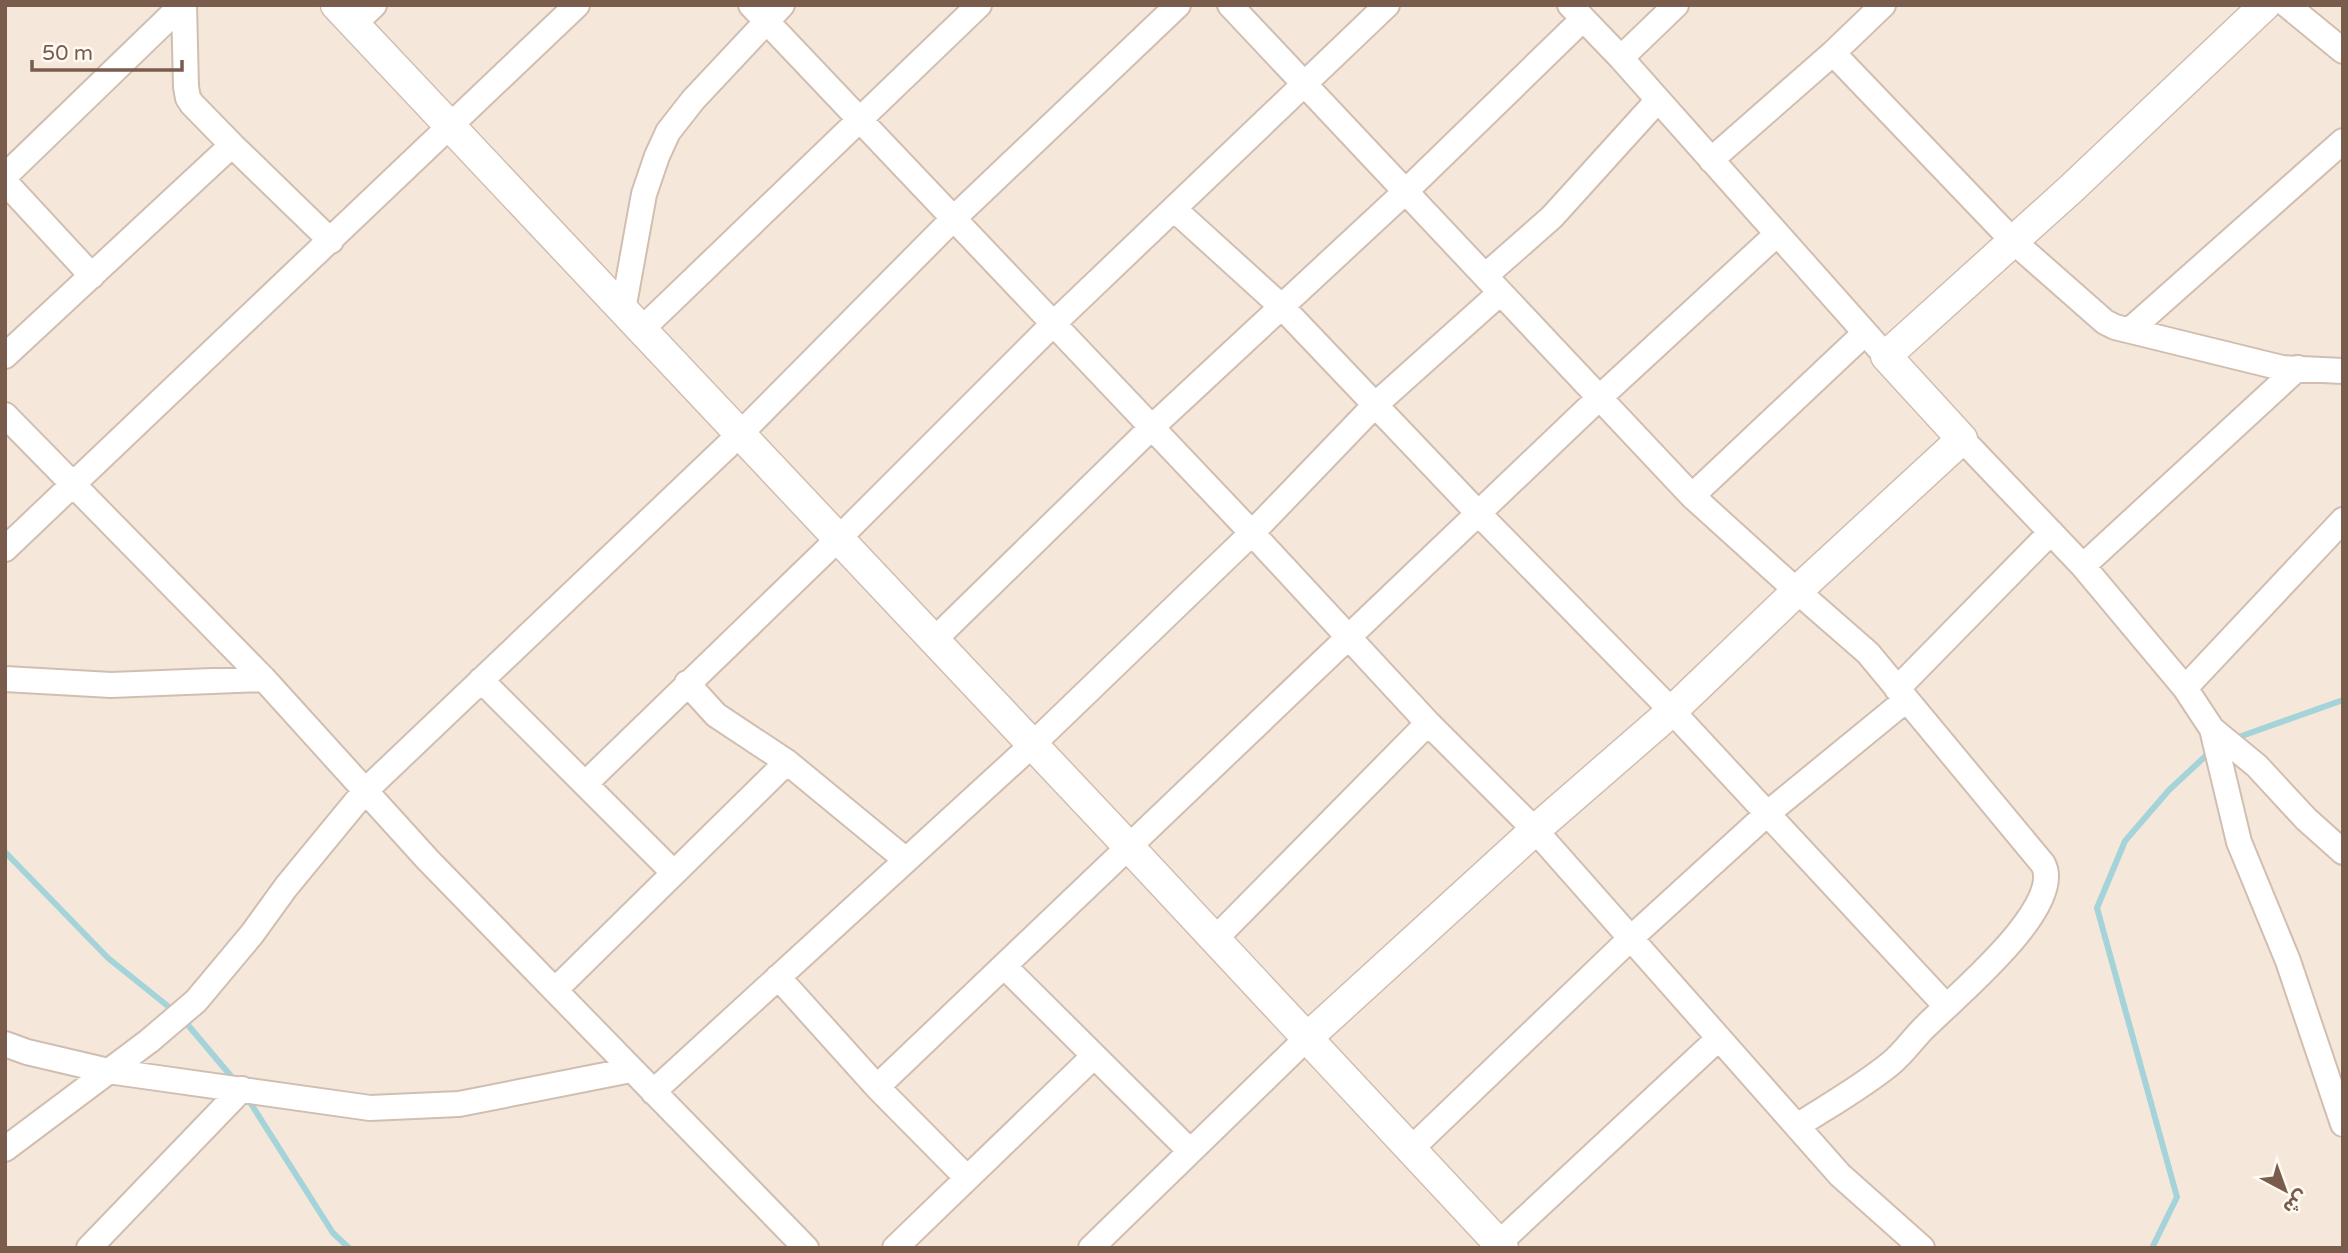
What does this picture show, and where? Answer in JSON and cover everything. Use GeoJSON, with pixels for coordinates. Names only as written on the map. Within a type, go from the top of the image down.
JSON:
{"type":"FeatureCollection","features":[{"type":"Feature","properties":{"kind":"street"},"geometry":{"type":"LineString","coordinates":[[183,5],[186,93],[192,104],[331,241]]}},
{"type":"Feature","properties":{"kind":"street"},"geometry":{"type":"LineString","coordinates":[[5,176],[183,5]]}},
{"type":"Feature","properties":{"kind":"street"},"geometry":{"type":"LineString","coordinates":[[5,549],[577,5]]}},
{"type":"Feature","properties":{"kind":"street"},"geometry":{"type":"LineString","coordinates":[[632,320],[859,120],[979,5]]}},
{"type":"Feature","properties":{"kind":"street"},"geometry":{"type":"LineString","coordinates":[[5,1149],[196,1001],[365,791],[740,434],[953,219],[1178,5]]}},
{"type":"Feature","properties":{"kind":"street"},"geometry":{"type":"LineString","coordinates":[[1230,5],[1692,496],[1868,653],[2048,872],[2045,891],[2023,928],[2000,956],[1916,1035],[1892,1062],[1797,1126]]}},
{"type":"Feature","properties":{"kind":"street"},"geometry":{"type":"LineString","coordinates":[[584,784],[838,539],[1053,324],[1387,5]]}},
{"type":"Feature","properties":{"kind":"street"},"geometry":{"type":"LineString","coordinates":[[1621,58],[1676,5]]}},
{"type":"Feature","properties":{"kind":"street"},"geometry":{"type":"LineString","coordinates":[[1711,160],[1833,53],[1883,5]]}},
{"type":"Feature","properties":{"kind":"street"},"geometry":{"type":"LineString","coordinates":[[1886,356],[2265,5]]}},
{"type":"Feature","properties":{"kind":"street"},"geometry":{"type":"LineString","coordinates":[[2287,5],[2343,51]]}},
{"type":"Feature","properties":{"kind":"street"},"geometry":{"type":"LineString","coordinates":[[632,320],[644,194],[657,156],[668,132],[766,11],[859,120],[1252,533],[1428,723],[1535,831],[1840,1175],[1922,1248]]}},
{"type":"Feature","properties":{"kind":"street"},"geometry":{"type":"LineString","coordinates":[[355,12],[451,127],[1501,1246],[1719,1038]]}},
{"type":"Feature","properties":{"kind":"street"},"geometry":{"type":"LineString","coordinates":[[934,640],[1151,428],[1405,192],[1577,12],[1886,356],[2083,566],[2185,688],[2212,729],[2257,766],[2306,819],[2343,852]]}},
{"type":"Feature","properties":{"kind":"street"},"geometry":{"type":"LineString","coordinates":[[1833,53],[2013,241],[2105,322],[2115,327],[2282,368],[2343,371]]}},
{"type":"Feature","properties":{"kind":"street"},"geometry":{"type":"LineString","coordinates":[[653,1092],[1032,745],[1252,533],[1493,284],[1543,225],[1658,100]]}},
{"type":"Feature","properties":{"kind":"street"},"geometry":{"type":"LineString","coordinates":[[2130,330],[2343,141]]}},
{"type":"Feature","properties":{"kind":"street"},"geometry":{"type":"LineString","coordinates":[[5,356],[232,145]]}},
{"type":"Feature","properties":{"kind":"street"},"geometry":{"type":"LineString","coordinates":[[5,182],[92,276]]}},
{"type":"Feature","properties":{"kind":"street"},"geometry":{"type":"LineString","coordinates":[[1174,209],[1282,307],[1672,711],[1946,1006]]}},
{"type":"Feature","properties":{"kind":"street"},"geometry":{"type":"LineString","coordinates":[[877,1087],[1599,398],[1777,234]]}},
{"type":"Feature","properties":{"kind":"street"},"geometry":{"type":"LineString","coordinates":[[1692,496],[1865,333]]}},
{"type":"Feature","properties":{"kind":"street"},"geometry":{"type":"LineString","coordinates":[[2083,566],[2298,368]]}},
{"type":"Feature","properties":{"kind":"street"},"geometry":{"type":"LineString","coordinates":[[5,415],[264,679],[428,860],[806,1248]]}},
{"type":"Feature","properties":{"kind":"street"},"geometry":{"type":"LineString","coordinates":[[1091,1248],[1307,1038],[1672,711],[1962,439]]}},
{"type":"Feature","properties":{"kind":"street"},"geometry":{"type":"LineString","coordinates":[[2185,688],[2343,520]]}},
{"type":"Feature","properties":{"kind":"street"},"geometry":{"type":"LineString","coordinates":[[1411,1149],[1631,938],[1902,694],[2051,532]]}},
{"type":"Feature","properties":{"kind":"street"},"geometry":{"type":"LineString","coordinates":[[5,679],[111,685],[264,679]]}},
{"type":"Feature","properties":{"kind":"street"},"geometry":{"type":"LineString","coordinates":[[481,680],[674,873]]}},
{"type":"Feature","properties":{"kind":"street"},"geometry":{"type":"LineString","coordinates":[[687,683],[716,715],[788,762],[906,860]]}},
{"type":"Feature","properties":{"kind":"street"},"geometry":{"type":"LineString","coordinates":[[1214,939],[1428,723]]}},
{"type":"Feature","properties":{"kind":"street"},"geometry":{"type":"LineString","coordinates":[[2212,729],[2239,842],[2288,961],[2343,1124]]}},
{"type":"Feature","properties":{"kind":"street"},"geometry":{"type":"LineString","coordinates":[[555,990],[788,762]]}},
{"type":"Feature","properties":{"kind":"street"},"geometry":{"type":"LineString","coordinates":[[1004,966],[1190,1152]]}},
{"type":"Feature","properties":{"kind":"street"},"geometry":{"type":"LineString","coordinates":[[778,977],[877,1087],[967,1178]]}},
{"type":"Feature","properties":{"kind":"street"},"geometry":{"type":"LineString","coordinates":[[5,1044],[27,1052],[108,1071],[370,1108],[458,1104],[631,1070]]}},
{"type":"Feature","properties":{"kind":"street"},"geometry":{"type":"LineString","coordinates":[[895,1248],[1094,1056]]}},
{"type":"Feature","properties":{"kind":"street"},"geometry":{"type":"LineString","coordinates":[[94,1246],[242,1089]]}},
{"type":"Feature","properties":{"kind":"shaded area"},"geometry":{"type":"Polygon","coordinates":[[[5,5],[2343,5],[2343,1248],[5,1248],[5,5]]]}},
{"type":"Feature","properties":{"kind":"waterway"},"geometry":{"type":"LineString","coordinates":[[2236,738],[2343,700]]}},
{"type":"Feature","properties":{"kind":"waterway"},"geometry":{"type":"LineString","coordinates":[[2152,1248],[2177,1197],[2097,908],[2125,841],[2169,790],[2211,751]]}},
{"type":"Feature","properties":{"kind":"waterway"},"geometry":{"type":"LineString","coordinates":[[5,852],[108,958],[174,1011]]}},
{"type":"Feature","properties":{"kind":"waterway"},"geometry":{"type":"LineString","coordinates":[[182,1018],[236,1082]]}},
{"type":"Feature","properties":{"kind":"waterway"},"geometry":{"type":"LineString","coordinates":[[246,1096],[333,1233],[349,1248]]}}]}
